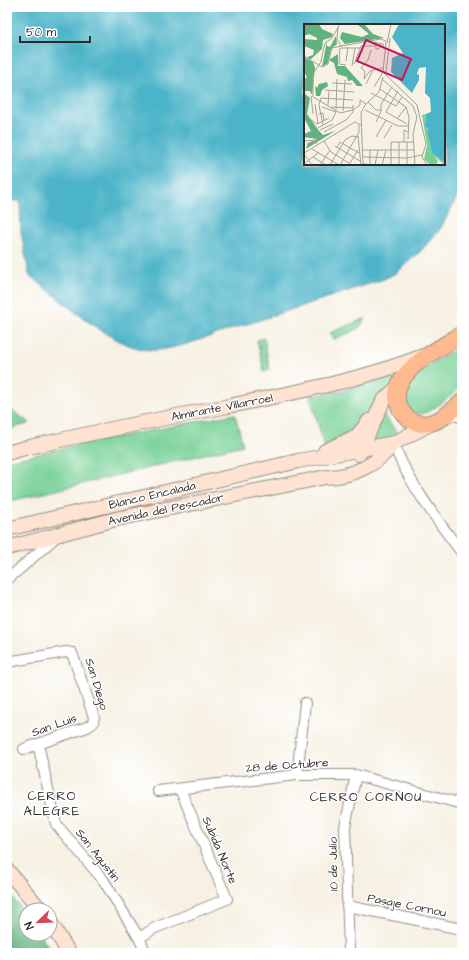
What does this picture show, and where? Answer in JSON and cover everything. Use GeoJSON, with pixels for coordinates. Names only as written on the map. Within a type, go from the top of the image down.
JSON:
{"type":"FeatureCollection","features":[{"type":"Feature","properties":{"kind":"main road"},"geometry":{"type":"LineString","coordinates":[[462,334],[434,351],[413,368],[400,385],[396,396],[404,415],[412,422],[418,423],[441,418],[462,402]]}},
{"type":"Feature","properties":{"kind":"street","name":"Almirante Villarroel"},"geometry":{"type":"LineString","coordinates":[[7,453],[119,427],[326,386],[397,366],[434,351]]}},
{"type":"Feature","properties":{"kind":"street"},"geometry":{"type":"LineString","coordinates":[[298,462],[342,444],[357,436],[383,401],[400,385]]}},
{"type":"Feature","properties":{"kind":"street"},"geometry":{"type":"LineString","coordinates":[[326,477],[349,464],[362,449],[383,401]]}},
{"type":"Feature","properties":{"kind":"street"},"geometry":{"type":"LineString","coordinates":[[298,462],[394,443],[441,418],[462,416]]}},
{"type":"Feature","properties":{"kind":"street"},"geometry":{"type":"LineString","coordinates":[[394,443],[400,460],[443,528],[462,553]]}},
{"type":"Feature","properties":{"kind":"street","name":"Avenida del Pescador"},"geometry":{"type":"LineString","coordinates":[[7,548],[120,518],[341,475],[368,466],[386,454],[394,443]]}},
{"type":"Feature","properties":{"kind":"street","name":"Blanco Encalada"},"geometry":{"type":"LineString","coordinates":[[7,529],[298,462]]}},
{"type":"Feature","properties":{"kind":"street"},"geometry":{"type":"LineString","coordinates":[[7,580],[59,533]]}},
{"type":"Feature","properties":{"kind":"street","name":"San Diego"},"geometry":{"type":"LineString","coordinates":[[7,662],[66,652],[72,653],[94,717],[93,723]]}},
{"type":"Feature","properties":{"kind":"street"},"geometry":{"type":"LineString","coordinates":[[297,775],[305,703]]}},
{"type":"Feature","properties":{"kind":"street","name":"San Luis"},"geometry":{"type":"LineString","coordinates":[[24,749],[88,727],[93,723]]}},
{"type":"Feature","properties":{"kind":"street","name":"San Agustín"},"geometry":{"type":"LineString","coordinates":[[38,744],[56,824],[98,873],[139,938],[146,953]]}},
{"type":"Feature","properties":{"kind":"street","name":"28 de Octubre"},"geometry":{"type":"LineString","coordinates":[[158,791],[297,775],[356,775],[462,804]]}},
{"type":"Feature","properties":{"kind":"street","name":"10 de Julio"},"geometry":{"type":"LineString","coordinates":[[349,953],[346,827],[356,775]]}},
{"type":"Feature","properties":{"kind":"street","name":"Subida Norte"},"geometry":{"type":"LineString","coordinates":[[139,938],[155,928],[227,899],[180,789]]}},
{"type":"Feature","properties":{"kind":"street"},"geometry":{"type":"LineString","coordinates":[[7,870],[35,902]]}},
{"type":"Feature","properties":{"kind":"street","name":"Pasaje Cornou"},"geometry":{"type":"LineString","coordinates":[[347,906],[462,929]]}},
{"type":"Feature","properties":{"kind":"street"},"geometry":{"type":"LineString","coordinates":[[58,935],[69,953]]}},
{"type":"Feature","properties":{"kind":"green space"},"geometry":{"type":"Polygon","coordinates":[[[366,318],[358,329],[333,340],[330,333],[366,318]]]}},
{"type":"Feature","properties":{"kind":"green space"},"geometry":{"type":"Polygon","coordinates":[[[264,338],[270,370],[264,372],[257,340],[264,338]]]}},
{"type":"Feature","properties":{"kind":"green space"},"geometry":{"type":"Polygon","coordinates":[[[462,346],[462,386],[428,412],[416,414],[403,406],[404,384],[424,367],[462,346]]]}},
{"type":"Feature","properties":{"kind":"green space"},"geometry":{"type":"Polygon","coordinates":[[[397,375],[398,376],[364,424],[325,449],[310,396],[341,391],[397,375]]]}},
{"type":"Feature","properties":{"kind":"green space"},"geometry":{"type":"Polygon","coordinates":[[[7,407],[30,423],[7,430],[7,407]]]}},
{"type":"Feature","properties":{"kind":"green space"},"geometry":{"type":"Polygon","coordinates":[[[235,414],[243,445],[7,502],[7,461],[86,443],[235,414]]]}},
{"type":"Feature","properties":{"kind":"green space"},"geometry":{"type":"Polygon","coordinates":[[[384,414],[395,430],[401,435],[375,441],[374,432],[384,414]]]}},
{"type":"Feature","properties":{"kind":"green space"},"geometry":{"type":"Polygon","coordinates":[[[7,892],[18,904],[18,942],[45,942],[52,953],[7,953],[7,892]]]}},
{"type":"Feature","properties":{"kind":"water"},"geometry":{"type":"Polygon","coordinates":[[[7,7],[462,7],[462,188],[441,228],[419,253],[396,273],[384,279],[187,344],[159,350],[135,347],[103,332],[71,309],[29,275],[21,232],[20,201],[12,201],[11,189],[7,189],[7,7]]]}},
{"type":"Feature","properties":{"kind":"district","name":"CERRO CORNOU"},"geometry":{"type":"Point","coordinates":[366,796]}},
{"type":"Feature","properties":{"kind":"district","name":"CERRO ALEGRE"},"geometry":{"type":"Point","coordinates":[52,802]}}]}
